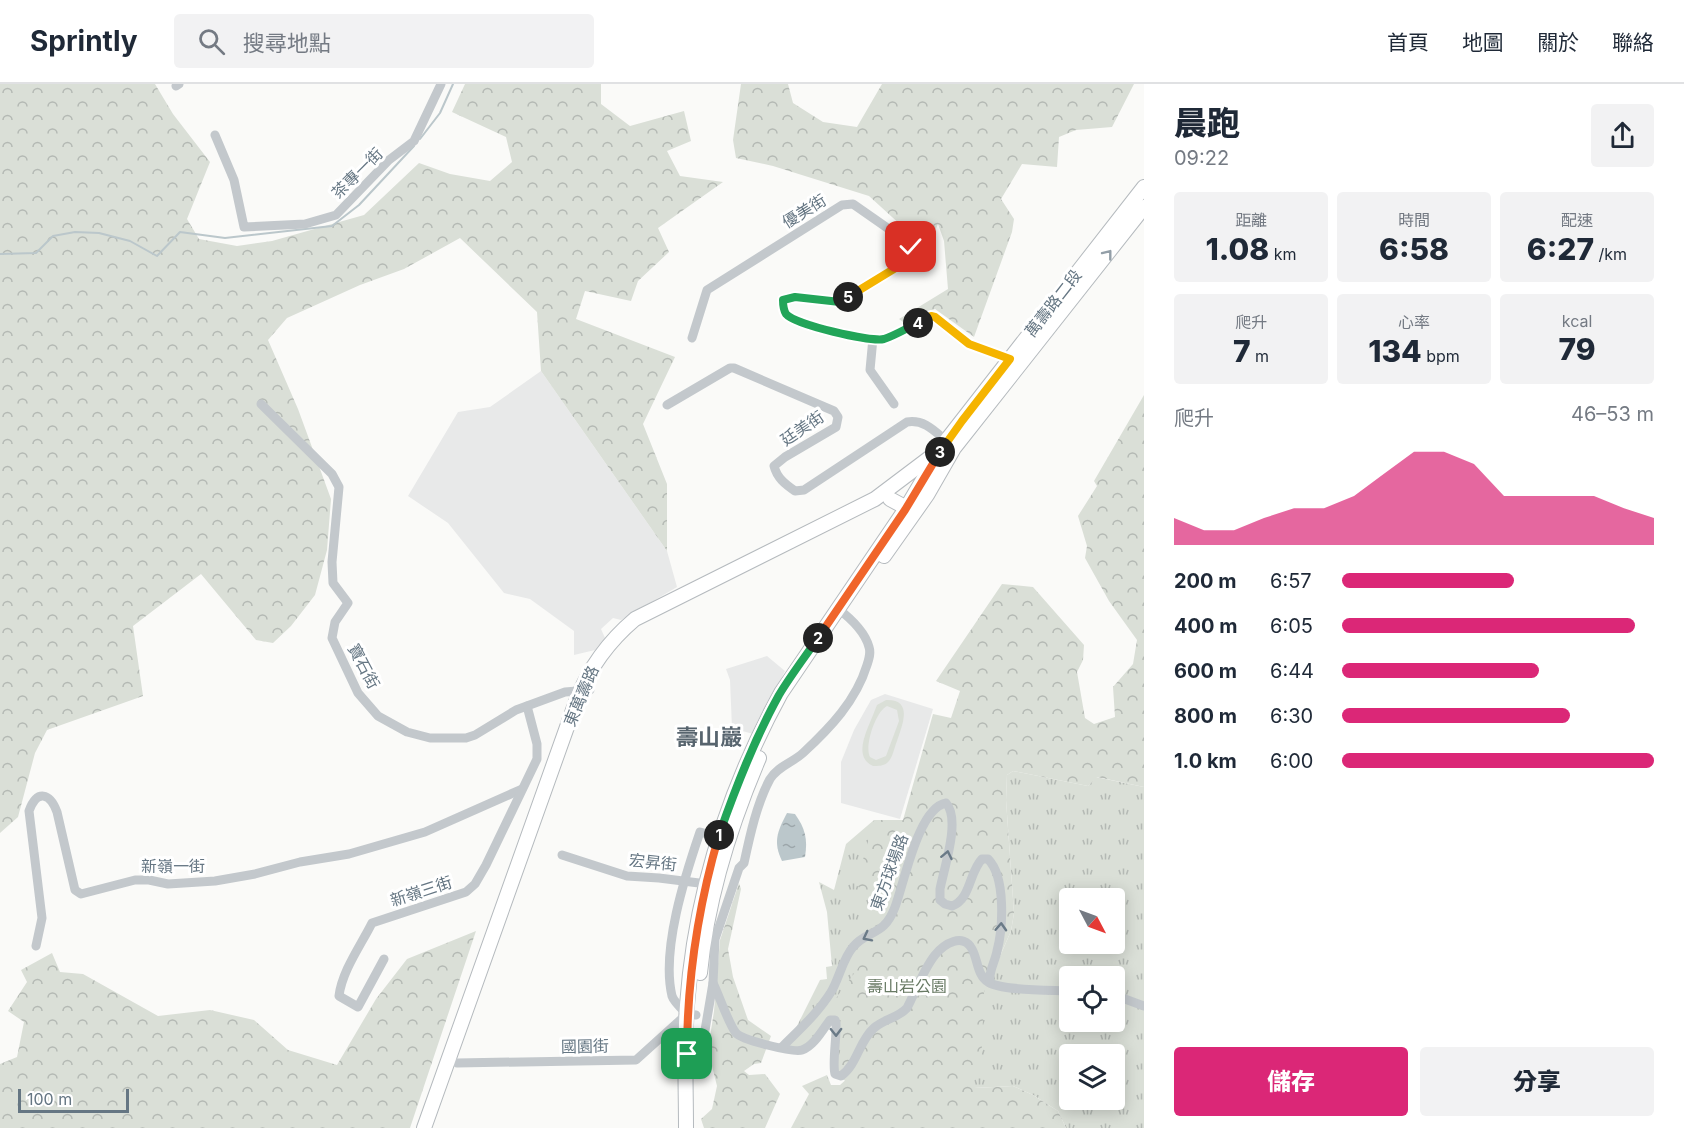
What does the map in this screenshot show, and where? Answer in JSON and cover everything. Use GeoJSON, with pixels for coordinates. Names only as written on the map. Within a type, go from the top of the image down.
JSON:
{"type":"FeatureCollection","features":[{"type":"Feature","properties":{"kind":"main road","name":"萬壽路二段"},"geometry":{"type":"LineString","coordinates":[[935,469],[947,446],[1010,359],[1144,187]]}},
{"type":"Feature","properties":{"kind":"main road","name":"萬壽路二段"},"geometry":{"type":"LineString","coordinates":[[947,446],[1144,207]]}},
{"type":"Feature","properties":{"kind":"main road","name":"東萬壽路"},"geometry":{"type":"LineString","coordinates":[[424,1128],[596,660],[616,635],[635,619],[874,499],[947,446]]}},
{"type":"Feature","properties":{"kind":"main road","name":"東萬壽路"},"geometry":{"type":"LineString","coordinates":[[434,1128],[585,690],[602,667],[628,635],[667,610],[890,499],[935,469]]}},
{"type":"Feature","properties":{"kind":"main road"},"geometry":{"type":"LineString","coordinates":[[692,1014],[707,925],[728,842],[771,729],[841,610],[905,510],[935,469]]}},
{"type":"Feature","properties":{"kind":"main road"},"geometry":{"type":"LineString","coordinates":[[686,1128],[697,923],[718,837],[764,723],[781,693],[927,495],[935,469]]}},
{"type":"Feature","properties":{"kind":"main road"},"geometry":{"type":"LineString","coordinates":[[890,499],[903,506],[905,510]]}},
{"type":"Feature","properties":{"kind":"main road"},"geometry":{"type":"LineString","coordinates":[[691,1054],[694,1128]]}},
{"type":"Feature","properties":{"kind":"street","name":"茶專一街"},"geometry":{"type":"LineString","coordinates":[[215,135],[234,180],[244,227],[305,224],[336,215],[389,160],[414,141],[441,84]]}},
{"type":"Feature","properties":{"kind":"street","name":"優美街"},"geometry":{"type":"LineString","coordinates":[[693,338],[707,290],[842,205],[853,204],[906,241],[915,256],[840,302],[795,297],[783,300],[783,308],[787,314],[795,320],[812,326],[882,339],[931,316],[969,344],[1010,359]]}},
{"type":"Feature","properties":{"kind":"street"},"geometry":{"type":"LineString","coordinates":[[873,338],[870,370],[894,404]]}},
{"type":"Feature","properties":{"kind":"street","name":"廷美街"},"geometry":{"type":"LineString","coordinates":[[667,405],[731,368],[742,370],[834,411],[838,417],[836,427],[774,466],[783,483],[795,491],[804,490],[907,422],[921,422],[928,426],[947,446]]}},
{"type":"Feature","properties":{"kind":"street","name":"寶石街"},"geometry":{"type":"LineString","coordinates":[[261,404],[332,474],[339,487],[332,562],[333,583],[348,603],[335,622],[332,638],[358,693],[378,716],[406,732],[430,738],[457,739],[475,735],[510,712],[565,692],[585,690]]}},
{"type":"Feature","properties":{"kind":"street"},"geometry":{"type":"LineString","coordinates":[[691,1054],[702,1048],[713,983],[715,939],[719,923],[739,868],[744,863],[759,807],[771,778],[778,770],[801,755],[844,712],[864,674],[870,647],[859,629],[841,610]]}},
{"type":"Feature","properties":{"kind":"street","name":"新嶺三街"},"geometry":{"type":"LineString","coordinates":[[384,959],[358,1007],[339,996],[345,976],[372,923],[466,892],[475,884],[539,751],[527,706]]}},
{"type":"Feature","properties":{"kind":"street","name":"新嶺一街"},"geometry":{"type":"LineString","coordinates":[[36,946],[42,918],[29,811],[32,803],[38,797],[44,796],[53,801],[75,890],[81,894],[135,880],[168,884],[215,881],[255,874],[300,862],[349,854],[425,832],[522,789]]}},
{"type":"Feature","properties":{"kind":"street","name":"東方球場路"},"geometry":{"type":"LineString","coordinates":[[782,1047],[824,1003],[854,945],[877,932],[892,916],[919,832],[934,810],[943,803],[951,809],[953,821],[940,889],[942,902],[952,906],[961,901],[976,865],[982,859],[988,859],[991,862],[998,877],[1002,922],[997,952],[989,977],[990,983]]}},
{"type":"Feature","properties":{"kind":"street"},"geometry":{"type":"LineString","coordinates":[[692,1014],[673,998],[669,956],[684,880],[700,832],[718,837]]}},
{"type":"Feature","properties":{"kind":"street","name":"宏昇街"},"geometry":{"type":"LineString","coordinates":[[562,855],[627,876],[706,884]]}},
{"type":"Feature","properties":{"kind":"street"},"geometry":{"type":"LineString","coordinates":[[713,983],[735,1032],[750,1041],[798,1051],[803,1050],[814,1041],[830,1020],[834,1020],[836,1023],[834,1071],[838,1076],[843,1075],[873,1028],[901,1015],[908,1008],[935,955],[956,940],[965,942],[972,948],[982,977],[990,983],[1021,989],[1059,991]]}},
{"type":"Feature","properties":{"kind":"street"},"geometry":{"type":"LineString","coordinates":[[1125,999],[1144,1006]]}},
{"type":"Feature","properties":{"kind":"street","name":"國園街"},"geometry":{"type":"LineString","coordinates":[[457,1063],[636,1060],[692,1014]]}},
{"type":"Feature","properties":{"kind":"shaded area"},"geometry":{"type":"Polygon","coordinates":[[[541,371],[667,551],[677,587],[621,620],[613,618],[601,629],[605,638],[595,650],[574,655],[574,631],[530,599],[504,593],[448,523],[408,496],[458,412],[490,407],[541,371]]]}},
{"type":"Feature","properties":{"kind":"shaded area"},"geometry":{"type":"Polygon","coordinates":[[[767,656],[785,671],[753,734],[732,728],[730,680],[726,669],[767,656]]]}},
{"type":"Feature","properties":{"kind":"shaded area"},"geometry":{"type":"Polygon","coordinates":[[[885,694],[933,709],[900,819],[841,803],[841,762],[854,730],[871,700],[885,694]]]}},
{"type":"Feature","properties":{"kind":"green space"},"geometry":{"type":"Polygon","coordinates":[[[0,84],[155,84],[173,114],[210,162],[187,219],[199,239],[237,246],[272,241],[364,215],[419,163],[450,174],[490,181],[512,162],[506,137],[452,112],[465,84],[601,84],[601,104],[630,126],[684,111],[691,141],[667,151],[680,176],[723,182],[658,228],[669,252],[638,281],[631,301],[585,291],[576,319],[675,357],[643,424],[667,484],[667,551],[541,371],[537,312],[460,238],[404,269],[360,285],[287,318],[268,340],[298,409],[331,499],[327,550],[315,595],[291,626],[273,643],[256,640],[201,574],[133,626],[143,696],[47,730],[35,753],[18,817],[0,833],[0,84]]]}},
{"type":"Feature","properties":{"kind":"green space"},"geometry":{"type":"Polygon","coordinates":[[[741,84],[788,84],[793,103],[823,122],[857,127],[882,84],[1134,84],[1112,127],[1076,130],[1059,137],[1057,167],[1022,164],[1001,199],[1014,219],[1012,232],[974,337],[935,309],[903,322],[899,319],[948,289],[944,241],[938,224],[927,249],[869,196],[773,166],[736,158],[733,140],[741,84]]]}},
{"type":"Feature","properties":{"kind":"green space","name":"壽山岩公園"},"geometry":{"type":"Polygon","coordinates":[[[1144,395],[1144,787],[1097,777],[1088,786],[1013,771],[1007,775],[1006,800],[1014,913],[1011,931],[984,992],[981,1067],[974,1077],[975,1088],[1013,1086],[1033,1095],[1058,1111],[1066,1128],[791,1128],[809,1094],[802,1086],[827,1075],[831,1085],[840,1085],[850,1076],[838,1063],[846,1017],[831,1005],[872,949],[877,915],[873,898],[856,885],[874,820],[903,820],[933,714],[951,718],[960,691],[936,681],[1002,584],[1033,587],[1084,645],[1083,660],[1077,672],[1085,718],[1094,724],[1115,717],[1113,687],[1133,664],[1137,640],[1109,601],[1085,558],[1087,546],[1078,516],[1097,486],[1094,481],[1144,395]]]}},
{"type":"Feature","properties":{"kind":"green space"},"geometry":{"type":"Polygon","coordinates":[[[886,700],[895,701],[900,704],[904,714],[891,758],[884,765],[873,766],[863,755],[862,748],[877,705],[886,700]],[[887,706],[875,721],[870,737],[869,752],[870,757],[876,760],[886,756],[899,721],[897,710],[887,706]]]}},
{"type":"Feature","properties":{"kind":"green space","name":"壽山岩公園"},"geometry":{"type":"Polygon","coordinates":[[[1013,771],[1088,786],[1096,777],[1144,787],[1144,1128],[1066,1128],[1058,1111],[1033,1095],[1013,1086],[974,1088],[853,1086],[838,1076],[836,1021],[808,1047],[786,1048],[820,980],[827,979],[826,967],[832,966],[827,912],[819,882],[834,890],[846,844],[874,820],[902,821],[990,979],[1011,931],[1014,913],[1006,800],[1007,775],[1013,771]]]}},
{"type":"Feature","properties":{"kind":"green space"},"geometry":{"type":"Polygon","coordinates":[[[739,883],[741,889],[728,949],[733,977],[748,1020],[771,1036],[761,1063],[754,1064],[744,1071],[749,1075],[765,1074],[780,1094],[765,1128],[704,1128],[701,1119],[712,1109],[717,1086],[708,1050],[720,940],[739,883]]]}},
{"type":"Feature","properties":{"kind":"green space"},"geometry":{"type":"Polygon","coordinates":[[[476,931],[410,1128],[0,1128],[0,1064],[17,1057],[24,1022],[8,1011],[27,982],[21,970],[52,953],[60,972],[83,974],[158,1016],[210,1010],[254,1020],[288,1050],[337,1065],[376,999],[407,959],[476,931]]]}},
{"type":"Feature","properties":{"kind":"water"},"geometry":{"type":"Polygon","coordinates":[[[787,813],[795,814],[801,824],[806,839],[806,851],[805,857],[782,861],[777,837],[787,813]]]}},
{"type":"Feature","properties":{"kind":"waterway"},"geometry":{"type":"LineString","coordinates":[[420,139],[440,113],[453,84]]}},
{"type":"Feature","properties":{"kind":"waterway"},"geometry":{"type":"LineString","coordinates":[[0,254],[36,253],[53,236],[75,232],[99,233],[130,241],[157,256],[180,232],[225,238],[332,226],[359,205],[414,146]]}},
{"type":"Feature","properties":{"kind":"district","name":"壽山巖"},"geometry":{"type":"Point","coordinates":[709,737]}},
{"type":"Feature","properties":{"kind":"route"},"geometry":{"type":"LineString","coordinates":[[687,1054],[687,1006],[697,923],[718,837],[764,723],[837,608],[905,510],[946,441],[1010,359],[969,344],[931,316],[882,339],[812,326],[795,320],[783,308],[783,300],[795,297],[840,302],[915,256],[911,247]]}}]}
